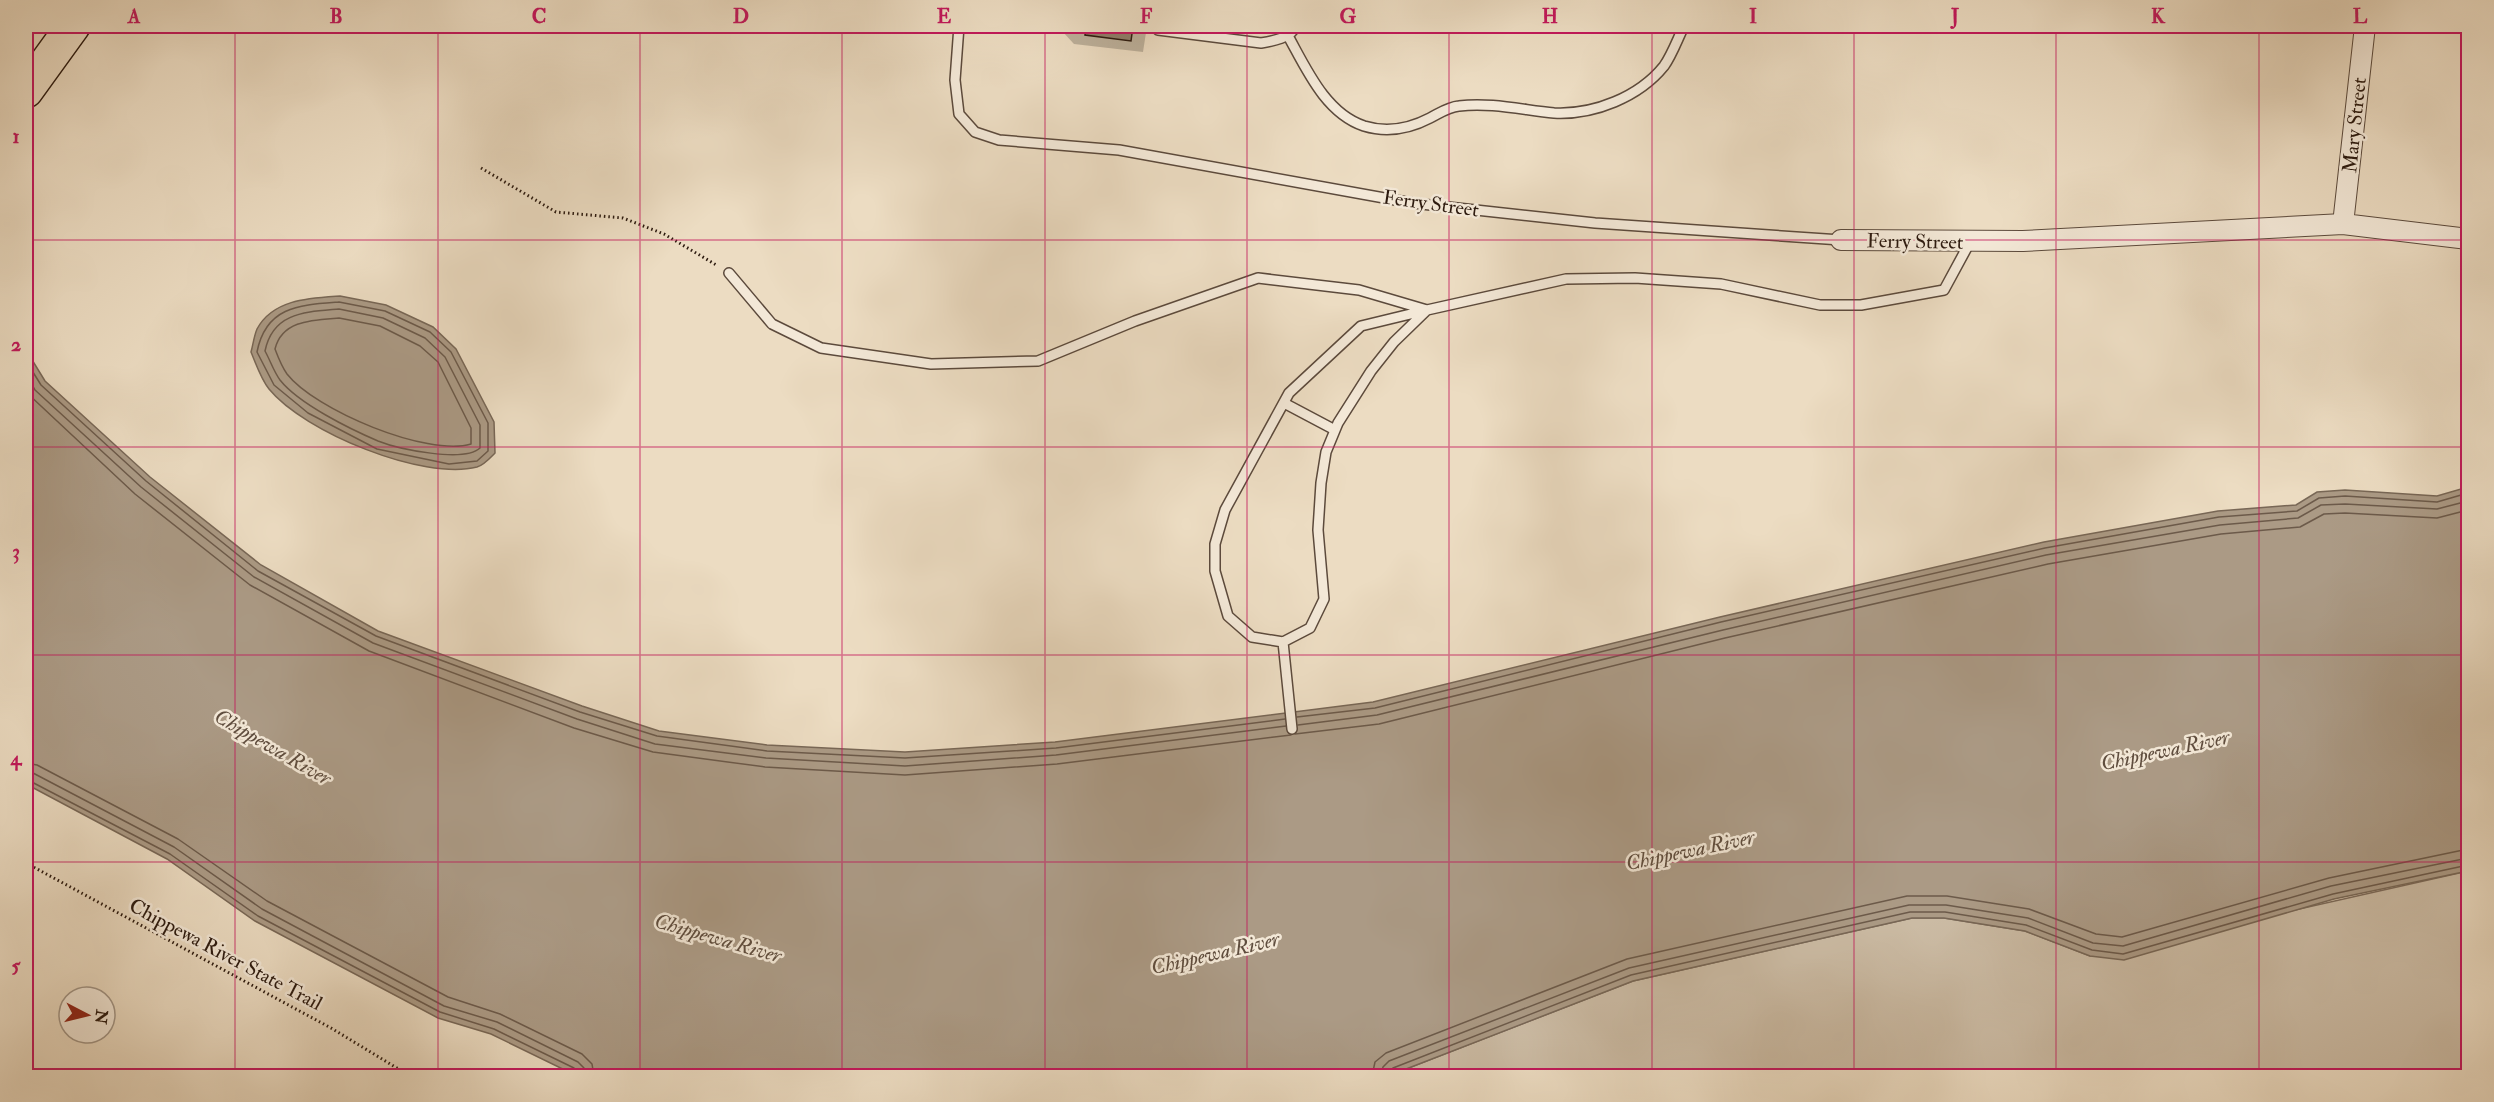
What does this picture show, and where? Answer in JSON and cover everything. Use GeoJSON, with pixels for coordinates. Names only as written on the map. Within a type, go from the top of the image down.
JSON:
{"type":"FeatureCollection","features":[{"type":"Feature","properties":{"kind":"highway"},"geometry":{"type":"LineString","coordinates":[[26,91],[74,26]]}},
{"type":"Feature","properties":{"kind":"street","name":"Mary Street"},"geometry":{"type":"LineString","coordinates":[[2343,224],[2364,26]]}},
{"type":"Feature","properties":{"kind":"street","name":"Ferry Street"},"geometry":{"type":"LineString","coordinates":[[1841,240],[2023,242],[2343,224],[2469,239]]}},
{"type":"Feature","properties":{"kind":"lane","name":"Ferry Street"},"geometry":{"type":"LineString","coordinates":[[959,26],[955,80],[959,114],[975,132],[999,140],[1119,150],[1412,203],[1595,223],[1841,240]]}},
{"type":"Feature","properties":{"kind":"lane"},"geometry":{"type":"LineString","coordinates":[[1158,30],[1261,43],[1277,41],[1294,30],[1296,26]]}},
{"type":"Feature","properties":{"kind":"lane"},"geometry":{"type":"LineString","coordinates":[[1287,34],[1314,84],[1343,116],[1364,126],[1382,130],[1404,129],[1450,107],[1472,104],[1557,113],[1580,112],[1609,104],[1643,88],[1665,65],[1684,26]]}},
{"type":"Feature","properties":{"kind":"lane"},"geometry":{"type":"LineString","coordinates":[[1427,310],[1394,342],[1371,371],[1352,398],[1326,452],[1321,483],[1318,530],[1324,599],[1310,628],[1283,642],[1252,637],[1228,616],[1215,571],[1215,544],[1225,510],[1289,393],[1360,326],[1427,310],[1566,279],[1635,278],[1721,284],[1820,305],[1861,304],[1944,290],[1970,242]]}},
{"type":"Feature","properties":{"kind":"lane"},"geometry":{"type":"LineString","coordinates":[[729,273],[772,324],[821,348],[931,364],[1038,361],[1135,321],[1258,278],[1359,290],[1427,310]]}},
{"type":"Feature","properties":{"kind":"lane"},"geometry":{"type":"LineString","coordinates":[[1284,403],[1335,430]]}},
{"type":"Feature","properties":{"kind":"lane"},"geometry":{"type":"LineString","coordinates":[[1283,642],[1292,729]]}},
{"type":"Feature","properties":{"kind":"path"},"geometry":{"type":"LineString","coordinates":[[481,168],[555,212],[623,218],[664,234],[729,273]]}},
{"type":"Feature","properties":{"kind":"path","name":"Chippewa River State Trail"},"geometry":{"type":"LineString","coordinates":[[26,863],[332,1028],[410,1077]]}},
{"type":"Feature","properties":{"kind":"shaded area"},"geometry":{"type":"Polygon","coordinates":[[[2468,871],[2468,1076],[1388,1076],[1633,981],[1912,918],[1944,918],[2025,931],[2090,956],[2468,871]]]}},
{"type":"Feature","properties":{"kind":"water"},"geometry":{"type":"Polygon","coordinates":[[[340,296],[386,305],[433,327],[456,349],[494,422],[495,453],[487,461],[477,467],[454,469],[427,467],[397,460],[336,436],[286,405],[269,389],[251,352],[257,329],[264,319],[272,311],[293,302],[340,296]]]}},
{"type":"Feature","properties":{"kind":"water","name":"Chippewa River"},"geometry":{"type":"Polygon","coordinates":[[[26,350],[45,381],[150,477],[261,565],[378,631],[582,706],[659,731],[767,745],[905,752],[1055,742],[1373,702],[1720,617],[2044,542],[2218,511],[2296,505],[2317,492],[2345,490],[2437,496],[2468,487],[2468,871],[2334,899],[2124,960],[2090,956],[2025,931],[1944,918],[1912,918],[1633,981],[1388,1076],[577,1076],[491,1034],[438,1018],[255,921],[167,859],[26,784],[26,350]]]}},
{"type":"Feature","properties":{"kind":"building"},"geometry":{"type":"Polygon","coordinates":[[[1086,26],[1133,26],[1131,41],[1085,35],[1086,26]]]}}]}
